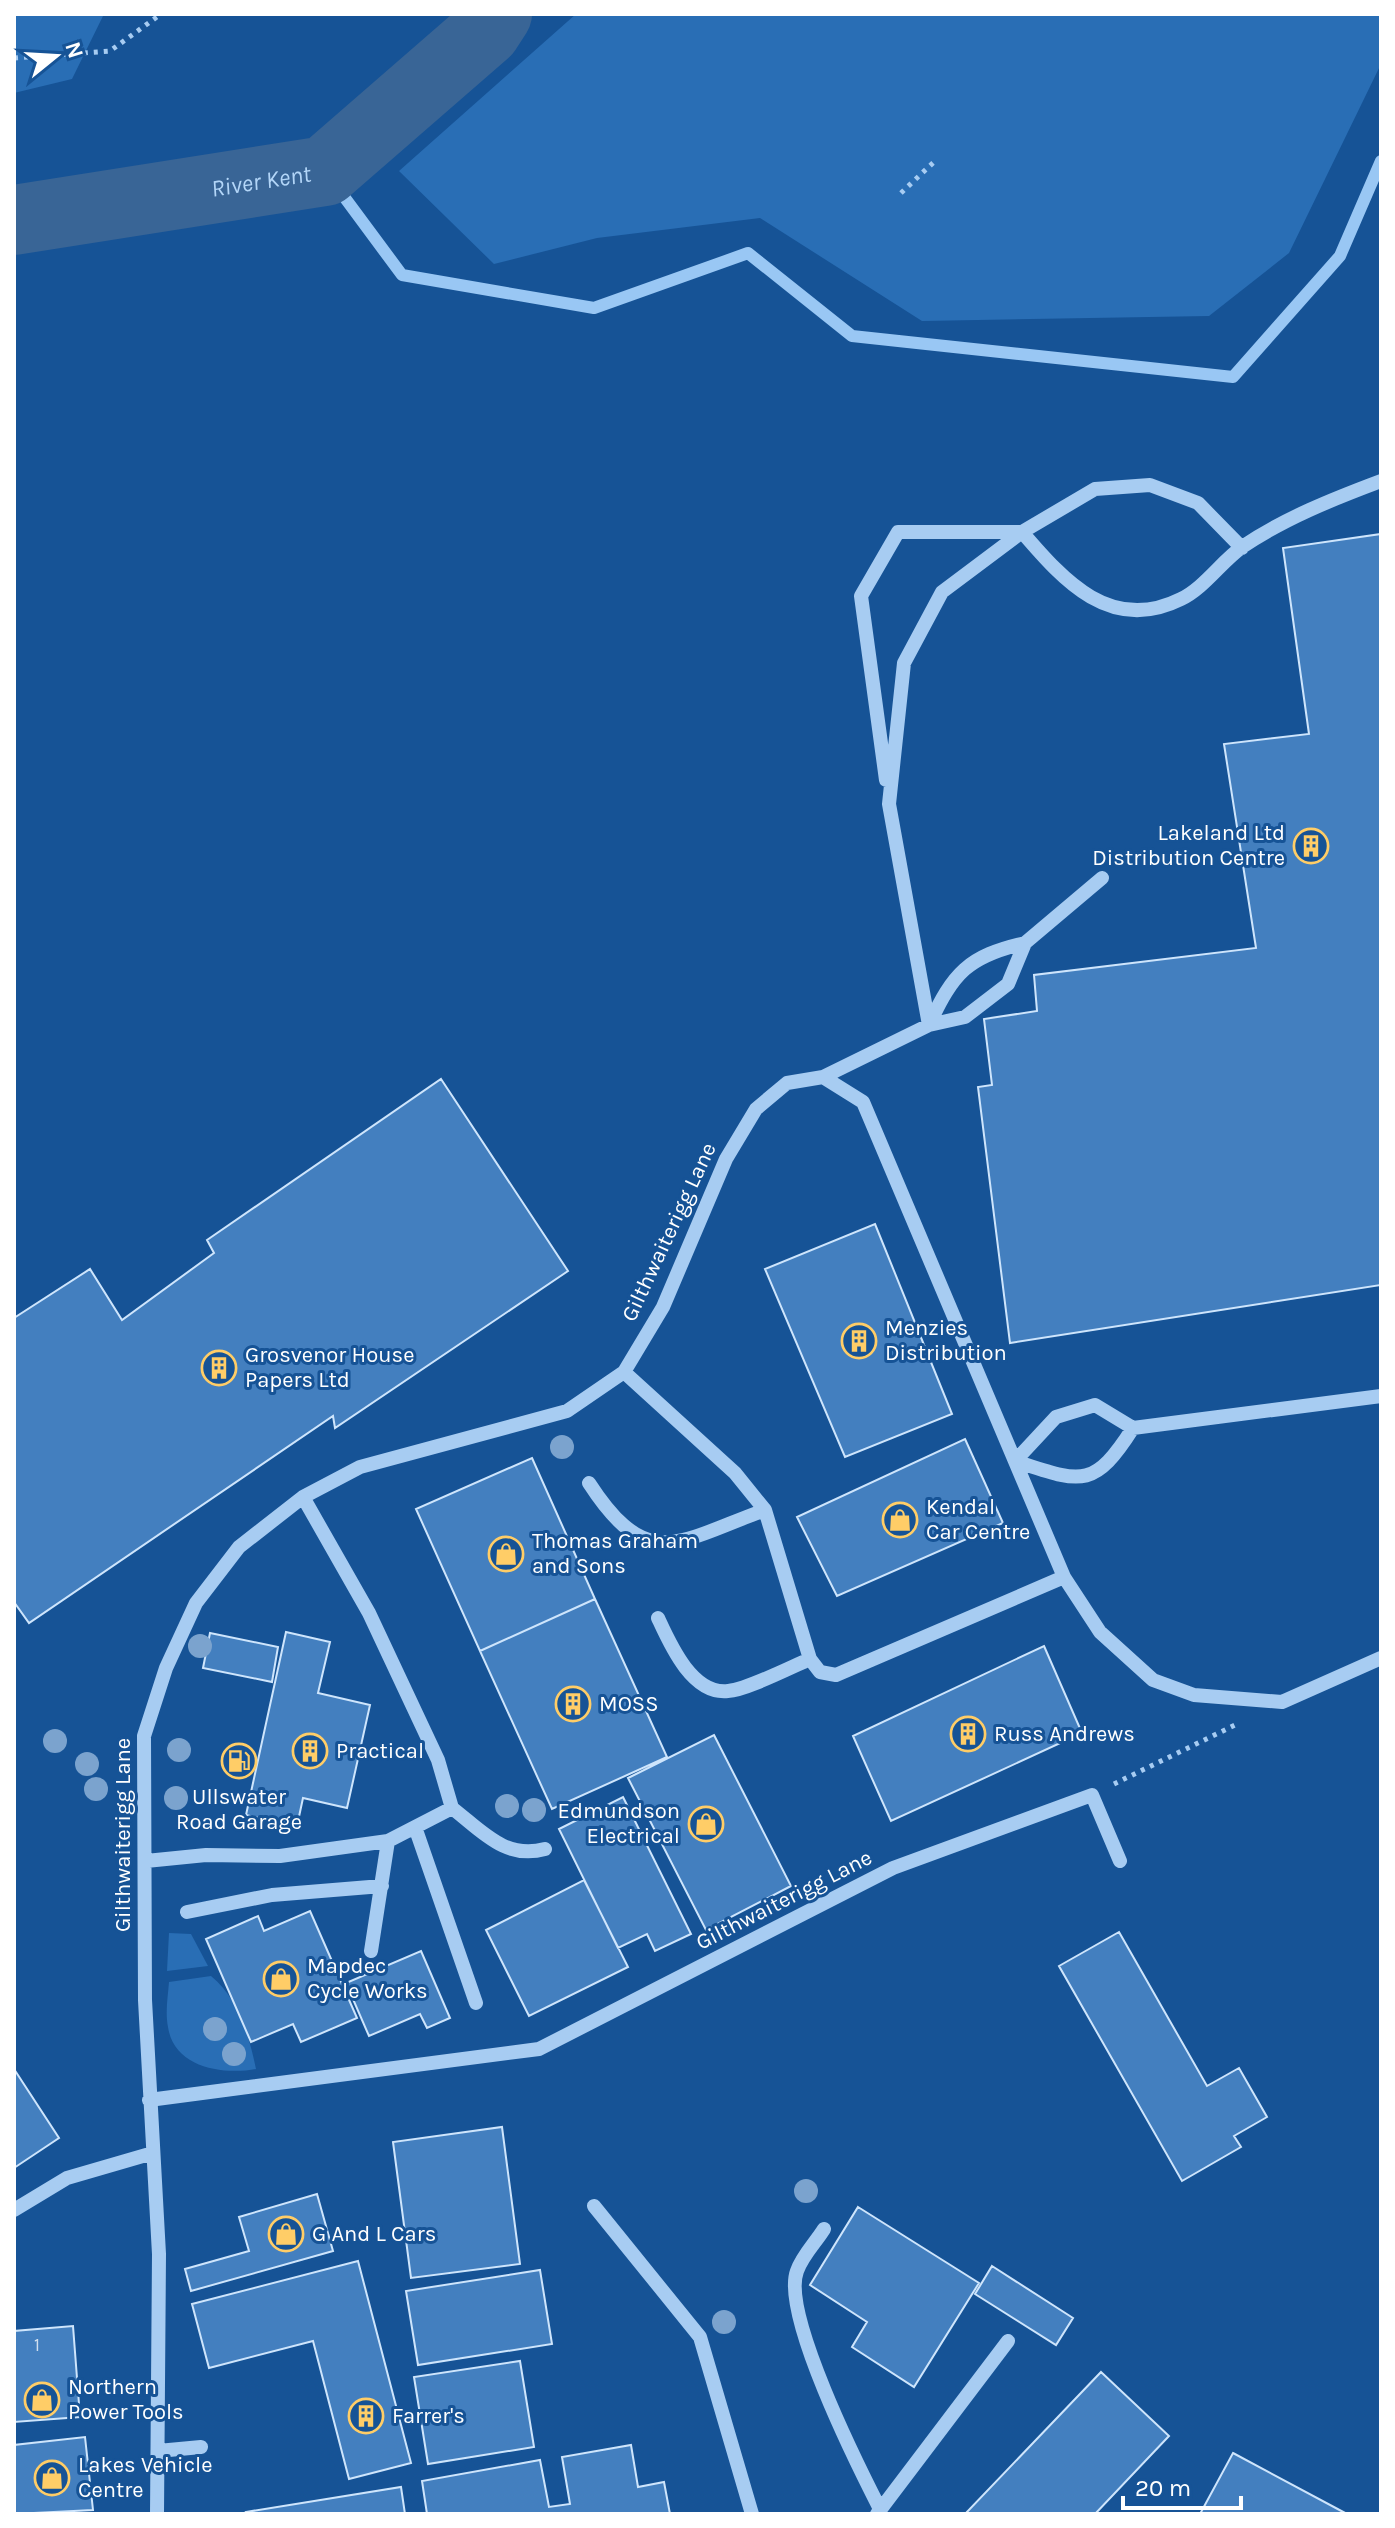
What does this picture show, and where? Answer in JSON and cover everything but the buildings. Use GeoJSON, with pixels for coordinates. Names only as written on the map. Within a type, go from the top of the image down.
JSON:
{"type":"FeatureCollection","features":[{"type":"Feature","properties":{"kind":"street"},"geometry":{"type":"LineString","coordinates":[[929,1025],[889,804],[861,596],[898,532],[1022,532],[1062,578],[1092,599],[1136,612],[1182,599],[1242,548],[1313,508],[1381,481]]}},
{"type":"Feature","properties":{"kind":"street"},"geometry":{"type":"LineString","coordinates":[[889,804],[904,663],[942,592],[1022,532],[1095,489],[1150,485],[1198,503],[1242,548]]}},
{"type":"Feature","properties":{"kind":"street"},"geometry":{"type":"LineString","coordinates":[[929,1025],[950,981],[991,951],[1025,943],[1102,878]]}},
{"type":"Feature","properties":{"kind":"street","name":"Gilthwaiterigg Lane"},"geometry":{"type":"LineString","coordinates":[[157,2514],[159,2254],[149,2100],[144,1736],[166,1668],[196,1603],[239,1547],[303,1497],[360,1467],[567,1411],[624,1372],[663,1307],[726,1159],[756,1109],[787,1083],[823,1077],[929,1025],[965,1017],[1008,984],[1025,943]]}},
{"type":"Feature","properties":{"kind":"street"},"geometry":{"type":"LineString","coordinates":[[823,1077],[863,1102],[1064,1577],[1100,1632],[1153,1680],[1194,1695],[1282,1702],[1381,1658]]}},
{"type":"Feature","properties":{"kind":"street"},"geometry":{"type":"LineString","coordinates":[[624,1372],[735,1473],[765,1510],[810,1659],[820,1672],[836,1675],[1064,1577]]}},
{"type":"Feature","properties":{"kind":"street"},"geometry":{"type":"LineString","coordinates":[[1015,1461],[1056,1417],[1095,1405],[1133,1428],[1381,1396]]}},
{"type":"Feature","properties":{"kind":"street"},"geometry":{"type":"LineString","coordinates":[[1015,1461],[1070,1479],[1110,1463],[1133,1428]]}},
{"type":"Feature","properties":{"kind":"street"},"geometry":{"type":"LineString","coordinates":[[589,1483],[610,1515],[635,1537],[670,1544],[765,1510]]}},
{"type":"Feature","properties":{"kind":"street"},"geometry":{"type":"LineString","coordinates":[[303,1497],[369,1613],[438,1760],[452,1808],[500,1845],[525,1854],[545,1849]]}},
{"type":"Feature","properties":{"kind":"street"},"geometry":{"type":"LineString","coordinates":[[658,1618],[674,1652],[708,1689],[729,1691],[810,1659]]}},
{"type":"Feature","properties":{"kind":"street"},"geometry":{"type":"LineString","coordinates":[[1092,1795],[1120,1861]]}},
{"type":"Feature","properties":{"kind":"street","name":"Gilthwaiterigg Lane"},"geometry":{"type":"LineString","coordinates":[[149,2100],[539,2049],[893,1868],[1092,1795]]}},
{"type":"Feature","properties":{"kind":"street"},"geometry":{"type":"LineString","coordinates":[[146,1861],[206,1855],[280,1856],[388,1841],[452,1808]]}},
{"type":"Feature","properties":{"kind":"street"},"geometry":{"type":"LineString","coordinates":[[415,1827],[476,2003]]}},
{"type":"Feature","properties":{"kind":"street"},"geometry":{"type":"LineString","coordinates":[[371,1951],[388,1841]]}},
{"type":"Feature","properties":{"kind":"street"},"geometry":{"type":"LineString","coordinates":[[187,1912],[272,1895],[382,1886]]}},
{"type":"Feature","properties":{"kind":"street"},"geometry":{"type":"LineString","coordinates":[[14,2210],[67,2178],[153,2153]]}},
{"type":"Feature","properties":{"kind":"street"},"geometry":{"type":"LineString","coordinates":[[594,2206],[700,2337],[752,2514]]}},
{"type":"Feature","properties":{"kind":"street"},"geometry":{"type":"LineString","coordinates":[[824,2229],[797,2270],[794,2291],[801,2323],[848,2447],[879,2512],[1008,2341]]}},
{"type":"Feature","properties":{"kind":"street"},"geometry":{"type":"LineString","coordinates":[[158,2451],[201,2447]]}},
{"type":"Feature","properties":{"kind":"path"},"geometry":{"type":"LineString","coordinates":[[14,58],[110,51],[161,14]]}},
{"type":"Feature","properties":{"kind":"path"},"geometry":{"type":"LineString","coordinates":[[901,193],[936,160]]}},
{"type":"Feature","properties":{"kind":"path"},"geometry":{"type":"LineString","coordinates":[[1092,1795],[1282,1702]]}},
{"type":"Feature","properties":{"kind":"shaded area"},"geometry":{"type":"Polygon","coordinates":[[[14,14],[104,14],[72,79],[14,93],[14,14]]]}},
{"type":"Feature","properties":{"kind":"shaded area"},"geometry":{"type":"Polygon","coordinates":[[[576,14],[1381,14],[1381,64],[1289,253],[1209,316],[922,321],[760,218],[597,238],[494,264],[399,171],[576,14]]]}},
{"type":"Feature","properties":{"kind":"shaded area"},"geometry":{"type":"Polygon","coordinates":[[[169,1933],[191,1934],[208,1966],[167,1971],[169,1933]]]}},
{"type":"Feature","properties":{"kind":"shaded area"},"geometry":{"type":"Polygon","coordinates":[[[211,1976],[235,2006],[246,2030],[256,2069],[229,2071],[202,2066],[180,2052],[172,2041],[167,2016],[169,1982],[211,1976]]]}},
{"type":"Feature","properties":{"kind":"waterway","name":"River Kent"},"geometry":{"type":"LineString","coordinates":[[14,220],[325,171],[486,31],[497,14]]}},
{"type":"Feature","properties":{"kind":"waterway"},"geometry":{"type":"LineString","coordinates":[[325,171],[402,275],[594,308],[748,253],[852,336],[1233,377],[1340,256],[1381,161]]}},
{"type":"Feature","properties":{"kind":"place","name":"Lakeland Ltd Distribution Centre"},"geometry":{"type":"Point","coordinates":[1311,846]}},
{"type":"Feature","properties":{"kind":"place","name":"Menzies Distribution"},"geometry":{"type":"Point","coordinates":[859,1341]}},
{"type":"Feature","properties":{"kind":"place","name":"Grosvenor House Papers Ltd"},"geometry":{"type":"Point","coordinates":[219,1368]}},
{"type":"Feature","properties":{"kind":"place","name":"Kendal Car Centre"},"geometry":{"type":"Point","coordinates":[900,1520]}},
{"type":"Feature","properties":{"kind":"place","name":"Thomas Graham and Sons"},"geometry":{"type":"Point","coordinates":[506,1554]}},
{"type":"Feature","properties":{"kind":"place","name":"MOSS"},"geometry":{"type":"Point","coordinates":[573,1704]}},
{"type":"Feature","properties":{"kind":"place","name":"Russ Andrews"},"geometry":{"type":"Point","coordinates":[968,1734]}},
{"type":"Feature","properties":{"kind":"place","name":"Practical"},"geometry":{"type":"Point","coordinates":[310,1751]}},
{"type":"Feature","properties":{"kind":"place","name":"Ullswater Road Garage"},"geometry":{"type":"Point","coordinates":[239,1761]}},
{"type":"Feature","properties":{"kind":"place","name":"Edmundson Electrical"},"geometry":{"type":"Point","coordinates":[706,1824]}},
{"type":"Feature","properties":{"kind":"place","name":"Mapdec Cycle Works"},"geometry":{"type":"Point","coordinates":[281,1979]}},
{"type":"Feature","properties":{"kind":"place","name":"G And L Cars"},"geometry":{"type":"Point","coordinates":[286,2234]}},
{"type":"Feature","properties":{"kind":"place","name":"Northern Power Tools"},"geometry":{"type":"Point","coordinates":[42,2400]}},
{"type":"Feature","properties":{"kind":"place","name":"Farrer's"},"geometry":{"type":"Point","coordinates":[366,2416]}},
{"type":"Feature","properties":{"kind":"place","name":"Lakes Vehicle Centre"},"geometry":{"type":"Point","coordinates":[52,2478]}}]}
